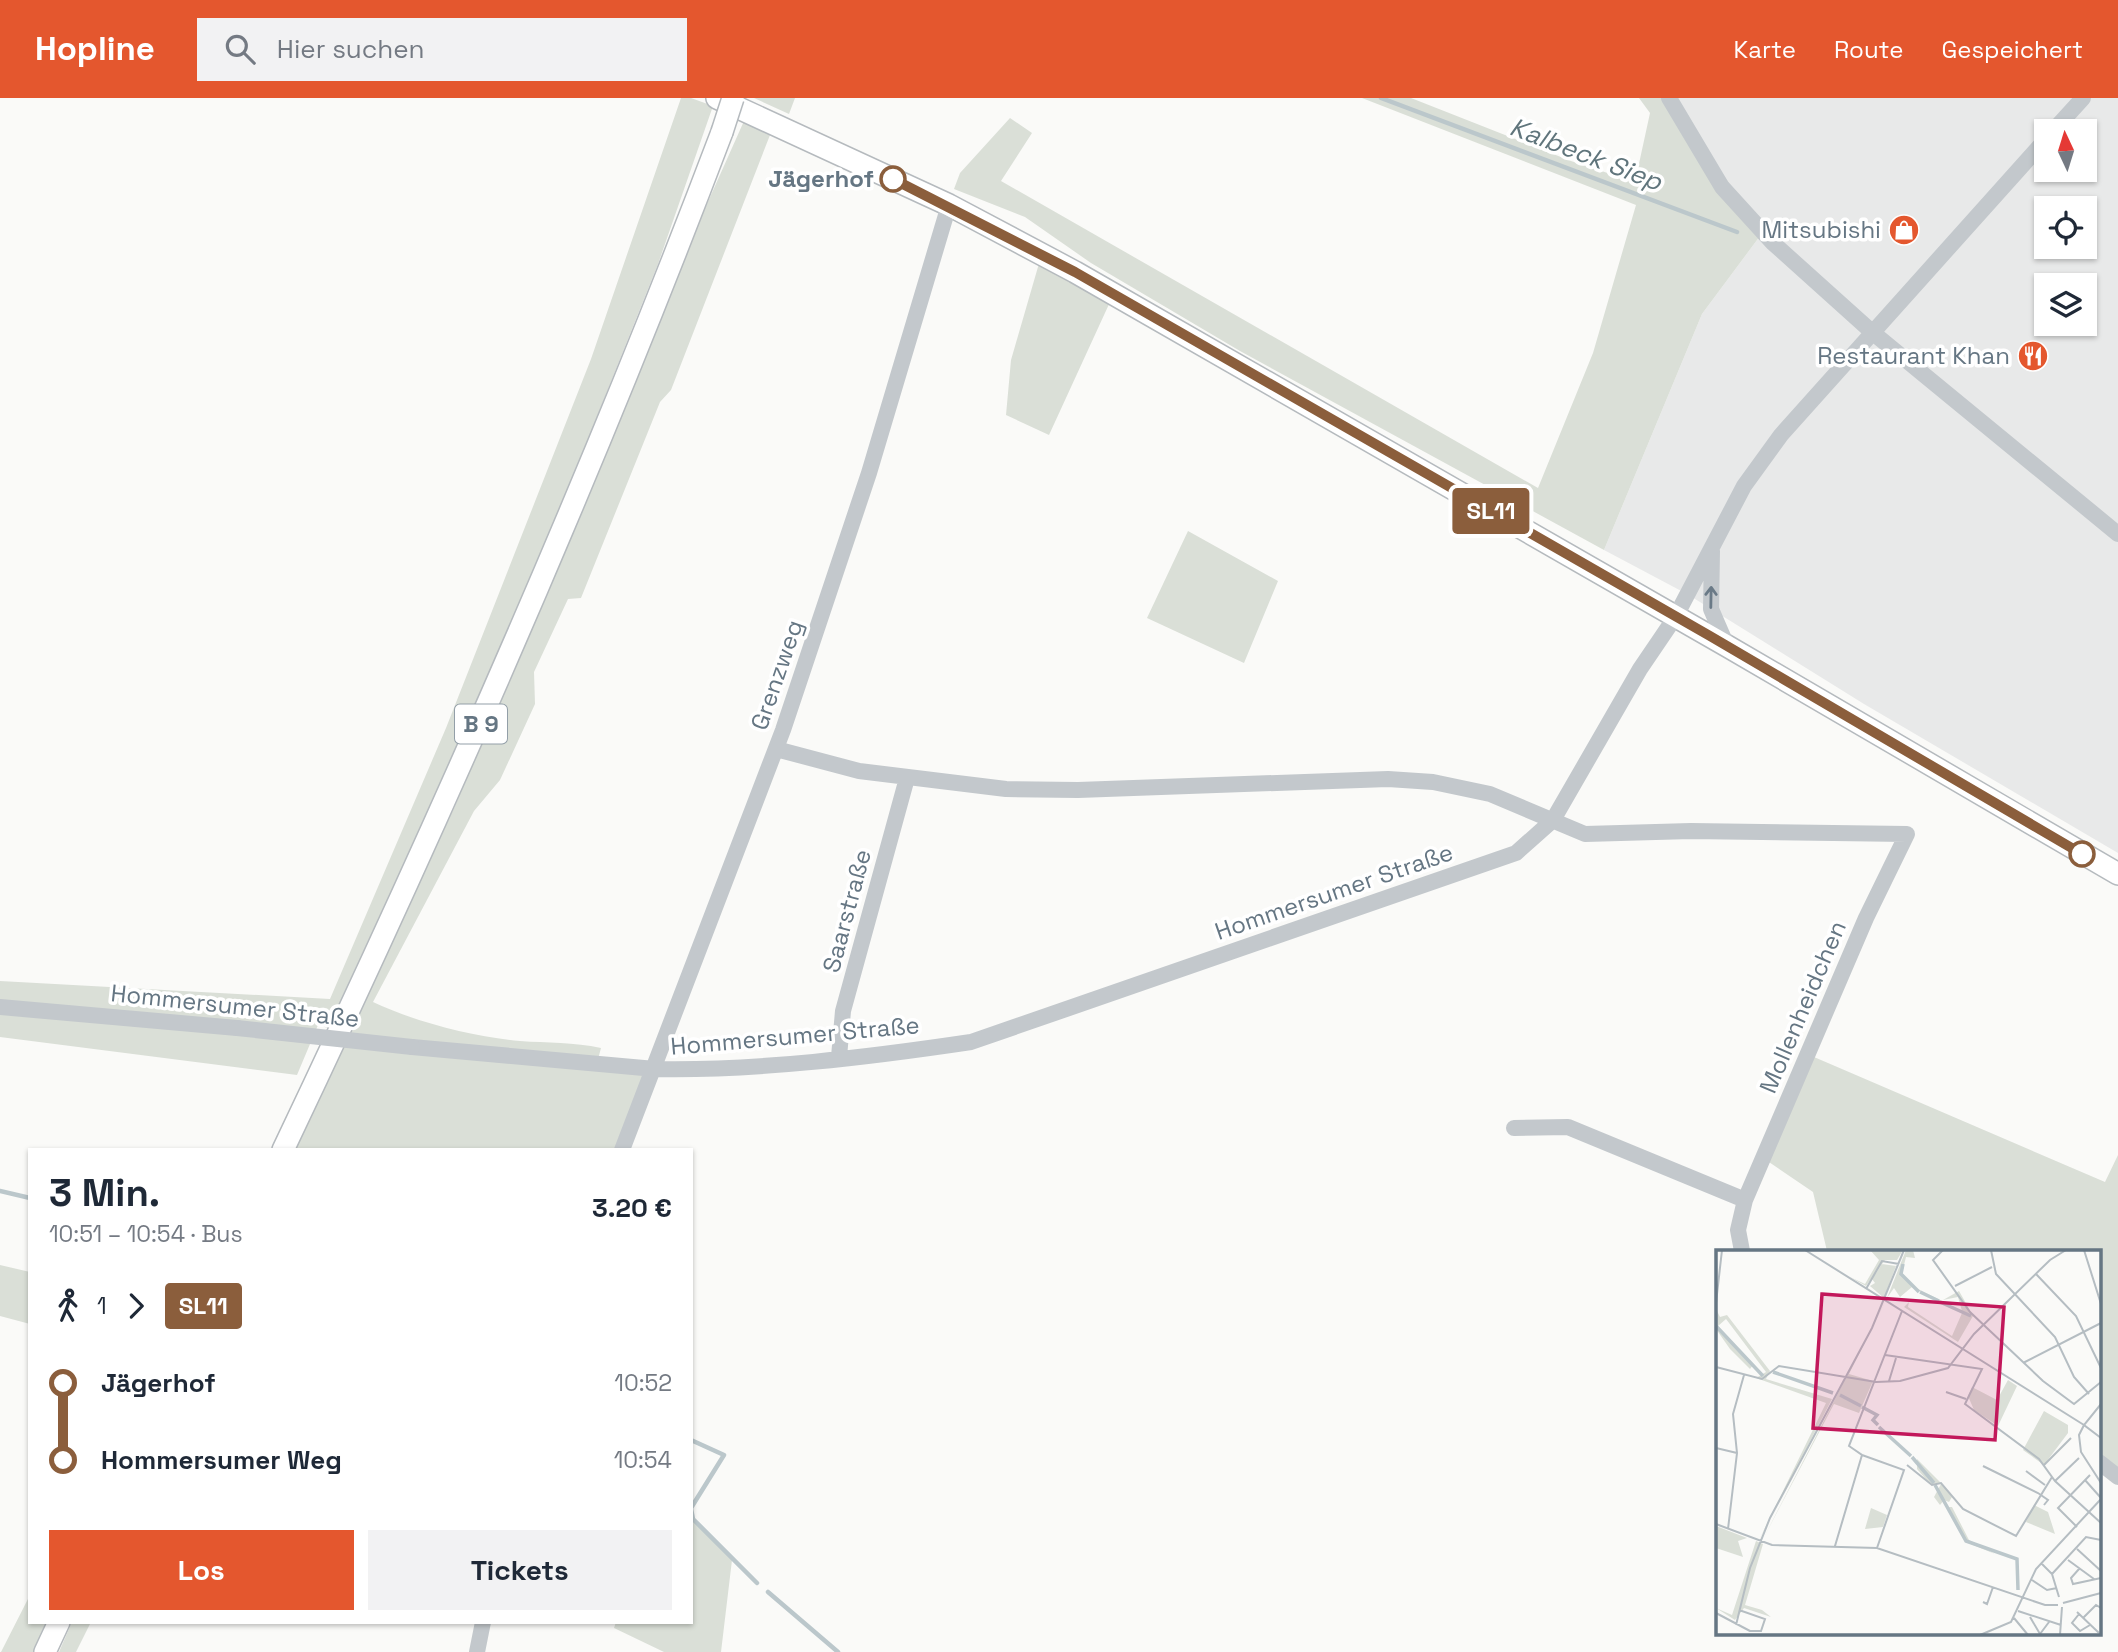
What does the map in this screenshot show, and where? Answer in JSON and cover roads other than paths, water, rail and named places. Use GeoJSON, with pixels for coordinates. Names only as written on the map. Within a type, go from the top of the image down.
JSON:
{"type":"FeatureCollection","features":[{"type":"Feature","properties":{"kind":"main road"},"geometry":{"type":"LineString","coordinates":[[717,98],[949,205],[1075,272],[1676,616],[2118,874]]}},
{"type":"Feature","properties":{"kind":"main road","name":"B 9"},"geometry":{"type":"LineString","coordinates":[[284,1148],[382,943],[489,705],[608,424],[733,98]]}},
{"type":"Feature","properties":{"kind":"main road"},"geometry":{"type":"LineString","coordinates":[[44,1652],[58,1624]]}},
{"type":"Feature","properties":{"kind":"street"},"geometry":{"type":"LineString","coordinates":[[1669,98],[1722,187],[1773,243],[1872,332],[2118,534]]}},
{"type":"Feature","properties":{"kind":"street"},"geometry":{"type":"LineString","coordinates":[[2064,119],[2083,98]]}},
{"type":"Feature","properties":{"kind":"street","name":"Hommersumer Straße"},"geometry":{"type":"LineString","coordinates":[[0,1007],[655,1069],[694,1070],[839,1057],[971,1042],[1516,853],[1552,820],[1640,670],[1676,616],[1744,486],[1781,435],[2034,152]]}},
{"type":"Feature","properties":{"kind":"street","name":"Grenzweg"},"geometry":{"type":"LineString","coordinates":[[623,1148],[776,749],[869,473],[949,205]]}},
{"type":"Feature","properties":{"kind":"street"},"geometry":{"type":"LineString","coordinates":[[1712,545],[1711,608],[1727,646]]}},
{"type":"Feature","properties":{"kind":"street"},"geometry":{"type":"LineString","coordinates":[[776,749],[859,771],[1006,789],[1078,790],[1388,779],[1433,782],[1490,794],[1552,820]]}},
{"type":"Feature","properties":{"kind":"street","name":"Saarstraße"},"geometry":{"type":"LineString","coordinates":[[839,1057],[844,1012],[908,778]]}},
{"type":"Feature","properties":{"kind":"street","name":"Mollenheidchen"},"geometry":{"type":"LineString","coordinates":[[1552,820],[1585,834],[1691,831],[1907,834],[1866,918],[1745,1200],[1738,1230],[1742,1250]]}},
{"type":"Feature","properties":{"kind":"street"},"geometry":{"type":"LineString","coordinates":[[1514,1128],[1568,1127],[1745,1200]]}},
{"type":"Feature","properties":{"kind":"street"},"geometry":{"type":"LineString","coordinates":[[2100,1463],[2118,1476]]}},
{"type":"Feature","properties":{"kind":"street"},"geometry":{"type":"LineString","coordinates":[[477,1652],[483,1624]]}},
{"type":"Feature","properties":{"kind":"waterway","name":"Kalbeck Siep"},"geometry":{"type":"LineString","coordinates":[[1381,98],[1737,232]]}},
{"type":"Feature","properties":{"kind":"waterway"},"geometry":{"type":"LineString","coordinates":[[0,1191],[28,1198]]}},
{"type":"Feature","properties":{"kind":"waterway"},"geometry":{"type":"LineString","coordinates":[[693,1441],[724,1455],[693,1505]]}},
{"type":"Feature","properties":{"kind":"waterway"},"geometry":{"type":"LineString","coordinates":[[693,1519],[757,1583]]}},
{"type":"Feature","properties":{"kind":"waterway"},"geometry":{"type":"LineString","coordinates":[[768,1592],[838,1652]]}},
{"type":"Feature","properties":{"kind":"place","name":"Jägerhof"},"geometry":{"type":"Point","coordinates":[893,179]}},
{"type":"Feature","properties":{"kind":"place","name":"Mitsubishi"},"geometry":{"type":"Point","coordinates":[1904,230]}},
{"type":"Feature","properties":{"kind":"place","name":"Restaurant Khan"},"geometry":{"type":"Point","coordinates":[2033,356]}}]}
